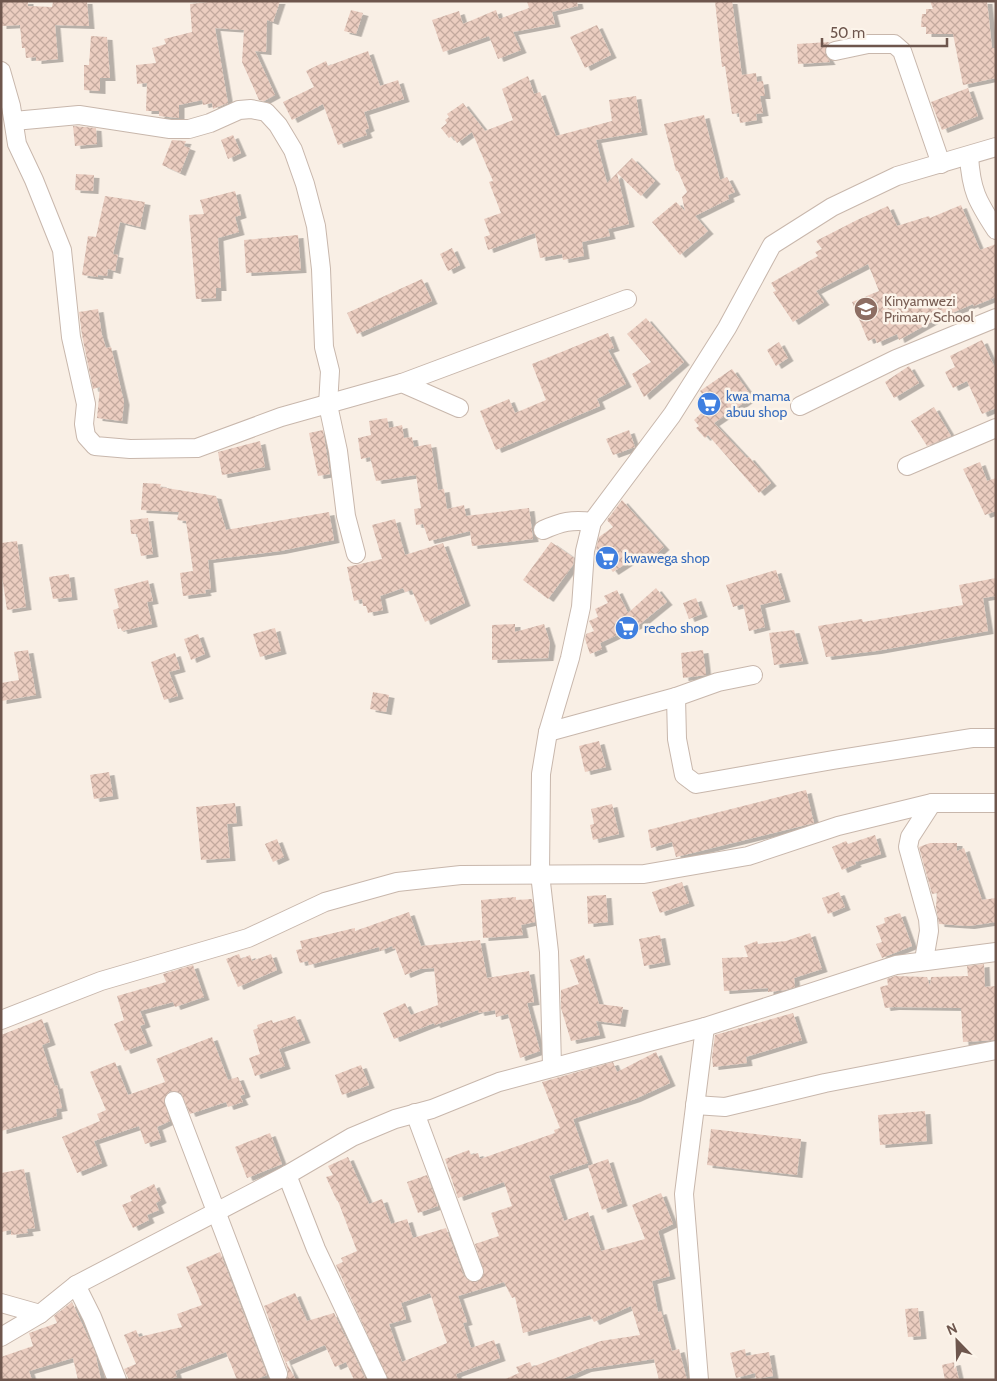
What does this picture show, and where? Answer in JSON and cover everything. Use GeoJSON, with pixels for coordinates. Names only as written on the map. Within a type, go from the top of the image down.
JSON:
{"type":"FeatureCollection","features":[{"type":"Feature","properties":{"kind":"street"},"geometry":{"type":"LineString","coordinates":[[835,52],[868,44],[894,44],[902,51],[941,164]]}},
{"type":"Feature","properties":{"kind":"street"},"geometry":{"type":"LineString","coordinates":[[1,71],[14,121],[17,144],[34,180],[62,250],[71,337],[86,404],[84,424],[86,436],[95,446],[130,449],[197,448],[281,417],[402,383],[628,299]]}},
{"type":"Feature","properties":{"kind":"street"},"geometry":{"type":"LineString","coordinates":[[14,121],[79,115],[170,129],[189,129],[210,123],[239,110],[251,108],[266,112],[278,124],[293,150],[305,184],[316,226],[321,269],[324,347],[330,370],[328,405],[338,451],[346,516],[356,554]]}},
{"type":"Feature","properties":{"kind":"street"},"geometry":{"type":"LineString","coordinates":[[552,1066],[549,952],[540,874],[541,774],[548,732],[570,658],[581,608],[585,552],[592,522],[672,415],[727,328],[772,245],[832,207],[897,176],[996,147]]}},
{"type":"Feature","properties":{"kind":"street"},"geometry":{"type":"LineString","coordinates":[[969,156],[975,195],[996,230]]}},
{"type":"Feature","properties":{"kind":"street"},"geometry":{"type":"LineString","coordinates":[[800,406],[896,359],[996,318]]}},
{"type":"Feature","properties":{"kind":"street"},"geometry":{"type":"LineString","coordinates":[[402,383],[459,408]]}},
{"type":"Feature","properties":{"kind":"street"},"geometry":{"type":"LineString","coordinates":[[907,466],[996,428]]}},
{"type":"Feature","properties":{"kind":"street"},"geometry":{"type":"LineString","coordinates":[[544,530],[563,521],[592,522]]}},
{"type":"Feature","properties":{"kind":"street"},"geometry":{"type":"LineString","coordinates":[[548,732],[676,697],[718,682],[753,675]]}},
{"type":"Feature","properties":{"kind":"street"},"geometry":{"type":"LineString","coordinates":[[676,697],[677,739],[684,775],[696,784],[972,738],[996,738]]}},
{"type":"Feature","properties":{"kind":"street"},"geometry":{"type":"LineString","coordinates":[[1,1020],[101,982],[248,938],[325,902],[398,882],[461,875],[644,874],[695,867],[748,856],[838,826],[932,803],[996,802]]}},
{"type":"Feature","properties":{"kind":"street"},"geometry":{"type":"LineString","coordinates":[[924,960],[929,931],[928,918],[908,847],[910,837],[932,803]]}},
{"type":"Feature","properties":{"kind":"street"},"geometry":{"type":"LineString","coordinates":[[1,1337],[40,1314],[76,1285],[287,1175],[352,1137],[388,1122],[432,1109],[499,1082],[552,1066],[705,1027],[866,974],[924,960],[996,952]]}},
{"type":"Feature","properties":{"kind":"street"},"geometry":{"type":"LineString","coordinates":[[700,1380],[684,1194],[705,1027]]}},
{"type":"Feature","properties":{"kind":"street"},"geometry":{"type":"LineString","coordinates":[[695,1105],[725,1107],[825,1083],[996,1050]]}},
{"type":"Feature","properties":{"kind":"street"},"geometry":{"type":"LineString","coordinates":[[174,1101],[278,1374]]}},
{"type":"Feature","properties":{"kind":"street"},"geometry":{"type":"LineString","coordinates":[[415,1113],[474,1272]]}},
{"type":"Feature","properties":{"kind":"street"},"geometry":{"type":"LineString","coordinates":[[287,1175],[316,1249],[378,1380]]}},
{"type":"Feature","properties":{"kind":"street"},"geometry":{"type":"LineString","coordinates":[[76,1285],[92,1317],[117,1380]]}},
{"type":"Feature","properties":{"kind":"street"},"geometry":{"type":"LineString","coordinates":[[1,1302],[20,1310],[40,1314]]}},
{"type":"Feature","properties":{"kind":"building"},"geometry":{"type":"Polygon","coordinates":[[[28,1],[28,6],[52,7],[53,1],[87,1],[89,26],[55,25],[58,59],[36,61],[36,57],[26,58],[25,48],[22,48],[20,25],[1,26],[1,2],[28,1]]]}},
{"type":"Feature","properties":{"kind":"building"},"geometry":{"type":"Polygon","coordinates":[[[219,1],[280,1],[273,22],[267,20],[266,52],[255,51],[275,95],[264,101],[259,100],[242,62],[244,30],[215,28],[228,103],[213,109],[212,103],[203,105],[202,100],[179,105],[179,118],[159,116],[159,111],[146,111],[147,83],[137,84],[136,65],[156,63],[152,48],[166,44],[164,39],[192,32],[190,4],[219,1]]]}},
{"type":"Feature","properties":{"kind":"building"},"geometry":{"type":"Polygon","coordinates":[[[527,1],[577,1],[578,6],[552,12],[555,24],[513,32],[521,50],[498,59],[489,36],[443,52],[432,20],[459,11],[463,24],[496,10],[499,19],[529,8],[527,1]]]}},
{"type":"Feature","properties":{"kind":"building"},"geometry":{"type":"Polygon","coordinates":[[[715,1],[732,1],[742,75],[756,73],[757,82],[763,81],[765,96],[760,96],[763,113],[756,114],[757,120],[740,123],[739,113],[732,114],[725,66],[722,67],[715,1]]]}},
{"type":"Feature","properties":{"kind":"building"},"geometry":{"type":"Polygon","coordinates":[[[930,1],[987,1],[992,48],[994,48],[996,56],[996,78],[963,85],[953,34],[926,34],[926,27],[921,27],[922,14],[926,14],[926,9],[933,9],[930,1]]]}},
{"type":"Feature","properties":{"kind":"building"},"geometry":{"type":"Polygon","coordinates":[[[351,10],[363,13],[356,34],[344,31],[351,10]]]}},
{"type":"Feature","properties":{"kind":"building"},"geometry":{"type":"Polygon","coordinates":[[[597,25],[611,55],[585,68],[570,37],[597,25]]]}},
{"type":"Feature","properties":{"kind":"building"},"geometry":{"type":"Polygon","coordinates":[[[91,36],[107,37],[110,78],[100,78],[100,91],[84,90],[84,65],[89,65],[91,36]]]}},
{"type":"Feature","properties":{"kind":"building"},"geometry":{"type":"Polygon","coordinates":[[[829,42],[825,53],[830,62],[798,64],[797,44],[829,42]]]}},
{"type":"Feature","properties":{"kind":"building"},"geometry":{"type":"Polygon","coordinates":[[[368,51],[380,86],[398,80],[404,99],[364,112],[369,128],[365,130],[367,135],[338,145],[323,104],[292,120],[283,102],[314,87],[306,71],[326,61],[328,66],[368,51]]]}},
{"type":"Feature","properties":{"kind":"building"},"geometry":{"type":"Polygon","coordinates":[[[528,76],[534,94],[540,92],[556,136],[612,121],[609,100],[636,96],[642,132],[596,140],[607,183],[617,173],[629,224],[608,229],[610,236],[582,242],[584,256],[563,260],[562,254],[540,258],[535,233],[488,250],[484,237],[490,235],[484,219],[501,213],[489,182],[493,181],[472,132],[457,143],[452,136],[449,138],[441,128],[447,123],[445,120],[449,117],[447,114],[463,103],[485,131],[513,120],[502,89],[528,76]]]}},
{"type":"Feature","properties":{"kind":"building"},"geometry":{"type":"Polygon","coordinates":[[[968,88],[978,116],[942,130],[931,102],[968,88]]]}},
{"type":"Feature","properties":{"kind":"building"},"geometry":{"type":"Polygon","coordinates":[[[704,115],[720,180],[727,177],[735,192],[728,195],[729,199],[695,216],[708,231],[680,255],[652,222],[676,202],[685,211],[682,197],[687,192],[678,171],[676,171],[664,124],[704,115]]]}},
{"type":"Feature","properties":{"kind":"building"},"geometry":{"type":"Polygon","coordinates":[[[73,126],[96,128],[97,144],[75,146],[73,126]]]}},
{"type":"Feature","properties":{"kind":"building"},"geometry":{"type":"Polygon","coordinates":[[[233,135],[241,153],[228,159],[221,140],[233,135]]]}},
{"type":"Feature","properties":{"kind":"building"},"geometry":{"type":"Polygon","coordinates":[[[172,140],[186,141],[184,146],[190,148],[180,173],[162,165],[172,140]]]}},
{"type":"Feature","properties":{"kind":"building"},"geometry":{"type":"Polygon","coordinates":[[[632,158],[655,181],[641,196],[617,173],[632,158]]]}},
{"type":"Feature","properties":{"kind":"building"},"geometry":{"type":"Polygon","coordinates":[[[76,174],[94,175],[93,191],[75,190],[76,174]]]}},
{"type":"Feature","properties":{"kind":"building"},"geometry":{"type":"Polygon","coordinates":[[[235,191],[241,215],[235,217],[239,232],[218,238],[221,288],[216,288],[216,298],[196,299],[189,215],[204,214],[200,200],[235,191]]]}},
{"type":"Feature","properties":{"kind":"building"},"geometry":{"type":"Polygon","coordinates":[[[105,196],[145,202],[140,227],[120,222],[113,254],[118,255],[115,271],[108,269],[107,276],[82,275],[88,236],[96,237],[105,196]]]}},
{"type":"Feature","properties":{"kind":"building"},"geometry":{"type":"Polygon","coordinates":[[[961,205],[980,250],[996,244],[996,297],[974,306],[973,304],[931,322],[899,340],[897,334],[877,343],[875,338],[868,341],[852,302],[879,291],[868,264],[816,291],[824,302],[793,322],[773,292],[776,291],[771,283],[818,256],[815,252],[822,249],[816,241],[857,220],[888,206],[897,226],[929,216],[930,218],[961,205]]]}},
{"type":"Feature","properties":{"kind":"building"},"geometry":{"type":"Polygon","coordinates":[[[298,235],[301,270],[246,273],[244,240],[298,235]]]}},
{"type":"Feature","properties":{"kind":"building"},"geometry":{"type":"Polygon","coordinates":[[[452,248],[460,265],[448,271],[440,254],[452,248]]]}},
{"type":"Feature","properties":{"kind":"building"},"geometry":{"type":"Polygon","coordinates":[[[422,279],[432,301],[357,334],[347,313],[422,279]]]}},
{"type":"Feature","properties":{"kind":"building"},"geometry":{"type":"Polygon","coordinates":[[[98,309],[102,335],[106,348],[111,347],[124,402],[122,421],[97,418],[100,387],[93,389],[79,312],[98,309]]]}},
{"type":"Feature","properties":{"kind":"building"},"geometry":{"type":"Polygon","coordinates":[[[646,318],[684,362],[644,397],[632,374],[651,362],[627,334],[646,318]]]}},
{"type":"Feature","properties":{"kind":"building"},"geometry":{"type":"Polygon","coordinates":[[[608,333],[614,348],[608,350],[626,384],[597,399],[600,406],[496,450],[480,411],[509,399],[515,413],[546,400],[532,364],[608,333]]]}},
{"type":"Feature","properties":{"kind":"building"},"geometry":{"type":"Polygon","coordinates":[[[982,340],[996,370],[996,408],[982,414],[967,381],[953,388],[945,372],[955,367],[950,356],[982,340]]]}},
{"type":"Feature","properties":{"kind":"building"},"geometry":{"type":"Polygon","coordinates":[[[779,342],[788,358],[776,366],[767,350],[779,342]]]}},
{"type":"Feature","properties":{"kind":"building"},"geometry":{"type":"Polygon","coordinates":[[[909,366],[919,383],[894,398],[885,382],[909,366]]]}},
{"type":"Feature","properties":{"kind":"building"},"geometry":{"type":"Polygon","coordinates":[[[732,369],[752,397],[714,423],[747,458],[749,457],[771,483],[759,493],[708,435],[705,438],[696,428],[699,426],[694,420],[710,405],[700,391],[732,369]]]}},
{"type":"Feature","properties":{"kind":"building"},"geometry":{"type":"Polygon","coordinates":[[[934,407],[951,436],[927,446],[911,421],[934,407]]]}},
{"type":"Feature","properties":{"kind":"building"},"geometry":{"type":"Polygon","coordinates":[[[387,418],[389,428],[402,425],[404,438],[412,437],[414,447],[431,444],[438,490],[444,489],[447,509],[464,505],[466,516],[529,508],[533,539],[472,546],[470,531],[429,541],[423,524],[416,525],[414,509],[421,508],[416,475],[376,481],[370,457],[361,459],[358,438],[371,435],[369,421],[387,418]]]}},
{"type":"Feature","properties":{"kind":"building"},"geometry":{"type":"Polygon","coordinates":[[[323,430],[330,474],[318,476],[309,433],[323,430]]]}},
{"type":"Feature","properties":{"kind":"building"},"geometry":{"type":"Polygon","coordinates":[[[629,430],[635,447],[613,455],[606,439],[629,430]]]}},
{"type":"Feature","properties":{"kind":"building"},"geometry":{"type":"Polygon","coordinates":[[[260,441],[265,467],[222,475],[218,452],[260,441]]]}},
{"type":"Feature","properties":{"kind":"building"},"geometry":{"type":"Polygon","coordinates":[[[980,462],[987,481],[996,478],[996,511],[985,515],[963,469],[980,462]]]}},
{"type":"Feature","properties":{"kind":"building"},"geometry":{"type":"Polygon","coordinates":[[[143,483],[161,484],[160,487],[216,496],[226,530],[329,512],[334,540],[280,551],[208,560],[211,589],[205,590],[206,593],[183,596],[180,573],[193,571],[186,521],[177,520],[179,512],[141,510],[143,483]]]}},
{"type":"Feature","properties":{"kind":"building"},"geometry":{"type":"Polygon","coordinates":[[[622,500],[664,547],[646,563],[639,555],[613,572],[596,549],[599,537],[613,527],[607,520],[622,500]]]}},
{"type":"Feature","properties":{"kind":"building"},"geometry":{"type":"Polygon","coordinates":[[[148,518],[153,554],[141,556],[137,534],[131,534],[130,520],[148,518]]]}},
{"type":"Feature","properties":{"kind":"building"},"geometry":{"type":"Polygon","coordinates":[[[395,519],[405,555],[443,543],[465,603],[425,622],[412,590],[405,592],[403,588],[380,596],[383,610],[368,613],[366,606],[363,606],[362,599],[354,601],[347,567],[382,559],[372,525],[395,519]]]}},
{"type":"Feature","properties":{"kind":"building"},"geometry":{"type":"Polygon","coordinates":[[[17,541],[26,607],[7,610],[1,569],[1,543],[17,541]]]}},
{"type":"Feature","properties":{"kind":"building"},"geometry":{"type":"Polygon","coordinates":[[[551,542],[574,558],[573,565],[548,599],[523,580],[551,542]]]}},
{"type":"Feature","properties":{"kind":"building"},"geometry":{"type":"Polygon","coordinates":[[[776,570],[785,599],[760,605],[765,627],[749,631],[743,604],[733,607],[726,585],[776,570]]]}},
{"type":"Feature","properties":{"kind":"building"},"geometry":{"type":"Polygon","coordinates":[[[69,574],[72,597],[53,599],[49,577],[69,574]]]}},
{"type":"Feature","properties":{"kind":"building"},"geometry":{"type":"Polygon","coordinates":[[[996,578],[996,596],[983,598],[988,631],[876,651],[826,657],[818,626],[862,619],[863,622],[963,605],[959,585],[996,578]]]}},
{"type":"Feature","properties":{"kind":"building"},"geometry":{"type":"Polygon","coordinates":[[[148,580],[153,601],[147,602],[152,624],[122,631],[121,628],[118,629],[113,610],[119,608],[114,589],[148,580]]]}},
{"type":"Feature","properties":{"kind":"building"},"geometry":{"type":"Polygon","coordinates":[[[656,588],[667,602],[640,624],[600,643],[602,649],[590,654],[585,639],[586,634],[594,631],[589,621],[598,617],[595,609],[608,603],[604,596],[617,590],[628,613],[656,588]]]}},
{"type":"Feature","properties":{"kind":"building"},"geometry":{"type":"Polygon","coordinates":[[[696,598],[702,614],[689,619],[683,603],[696,598]]]}},
{"type":"Feature","properties":{"kind":"building"},"geometry":{"type":"Polygon","coordinates":[[[515,624],[515,632],[544,624],[550,643],[548,658],[492,660],[492,625],[515,624]]]}},
{"type":"Feature","properties":{"kind":"building"},"geometry":{"type":"Polygon","coordinates":[[[275,628],[281,651],[260,657],[253,634],[275,628]]]}},
{"type":"Feature","properties":{"kind":"building"},"geometry":{"type":"Polygon","coordinates":[[[794,630],[803,661],[774,665],[769,633],[794,630]]]}},
{"type":"Feature","properties":{"kind":"building"},"geometry":{"type":"Polygon","coordinates":[[[198,634],[205,654],[191,660],[184,639],[198,634]]]}},
{"type":"Feature","properties":{"kind":"building"},"geometry":{"type":"Polygon","coordinates":[[[28,650],[36,695],[1,701],[1,683],[19,680],[14,652],[28,650]]]}},
{"type":"Feature","properties":{"kind":"building"},"geometry":{"type":"Polygon","coordinates":[[[703,650],[706,675],[683,678],[681,653],[703,650]]]}},
{"type":"Feature","properties":{"kind":"building"},"geometry":{"type":"Polygon","coordinates":[[[175,653],[180,669],[169,672],[178,696],[164,700],[151,662],[175,653]]]}},
{"type":"Feature","properties":{"kind":"building"},"geometry":{"type":"Polygon","coordinates":[[[373,692],[389,695],[386,712],[370,709],[373,692]]]}},
{"type":"Feature","properties":{"kind":"building"},"geometry":{"type":"Polygon","coordinates":[[[599,741],[606,767],[585,772],[579,746],[599,741]]]}},
{"type":"Feature","properties":{"kind":"building"},"geometry":{"type":"Polygon","coordinates":[[[109,772],[113,796],[94,799],[90,775],[109,772]]]}},
{"type":"Feature","properties":{"kind":"building"},"geometry":{"type":"Polygon","coordinates":[[[806,790],[814,823],[676,857],[672,842],[651,848],[648,830],[806,790]]]}},
{"type":"Feature","properties":{"kind":"building"},"geometry":{"type":"Polygon","coordinates":[[[235,803],[237,823],[227,824],[230,858],[201,860],[196,807],[235,803]]]}},
{"type":"Feature","properties":{"kind":"building"},"geometry":{"type":"Polygon","coordinates":[[[612,804],[619,834],[593,840],[590,825],[594,824],[591,809],[612,804]]]}},
{"type":"Feature","properties":{"kind":"building"},"geometry":{"type":"Polygon","coordinates":[[[875,835],[881,854],[855,862],[856,864],[842,870],[832,847],[846,841],[848,844],[875,835]]]}},
{"type":"Feature","properties":{"kind":"building"},"geometry":{"type":"Polygon","coordinates":[[[277,839],[284,857],[273,862],[265,844],[277,839]]]}},
{"type":"Feature","properties":{"kind":"building"},"geometry":{"type":"Polygon","coordinates":[[[930,843],[957,843],[957,851],[964,848],[982,900],[996,898],[996,922],[969,926],[939,924],[936,907],[937,893],[932,894],[919,847],[930,843]]]}},
{"type":"Feature","properties":{"kind":"building"},"geometry":{"type":"Polygon","coordinates":[[[682,882],[689,903],[660,913],[652,892],[682,882]]]}},
{"type":"Feature","properties":{"kind":"building"},"geometry":{"type":"Polygon","coordinates":[[[839,892],[845,907],[828,914],[822,898],[839,892]]]}},
{"type":"Feature","properties":{"kind":"building"},"geometry":{"type":"Polygon","coordinates":[[[606,895],[608,922],[588,924],[587,896],[606,895]]]}},
{"type":"Feature","properties":{"kind":"building"},"geometry":{"type":"Polygon","coordinates":[[[516,897],[516,900],[532,899],[535,922],[521,925],[523,935],[483,938],[481,900],[516,897]]]}},
{"type":"Feature","properties":{"kind":"building"},"geometry":{"type":"Polygon","coordinates":[[[409,912],[421,946],[480,940],[487,978],[529,971],[534,1002],[527,1003],[540,1051],[520,1058],[508,1014],[496,1017],[495,1010],[479,1013],[478,1010],[435,1025],[434,1023],[394,1039],[383,1013],[405,1003],[411,1015],[438,1005],[434,968],[420,969],[405,975],[395,948],[393,949],[392,946],[380,951],[379,947],[309,965],[308,961],[300,963],[296,950],[302,949],[300,941],[355,928],[355,931],[409,912]]]}},
{"type":"Feature","properties":{"kind":"building"},"geometry":{"type":"Polygon","coordinates":[[[900,913],[912,946],[882,958],[876,944],[882,942],[876,926],[885,923],[884,918],[900,913]]]}},
{"type":"Feature","properties":{"kind":"building"},"geometry":{"type":"Polygon","coordinates":[[[810,933],[822,969],[794,978],[795,987],[785,990],[768,992],[768,988],[724,991],[722,958],[748,957],[744,946],[757,941],[758,944],[786,941],[810,933]]]}},
{"type":"Feature","properties":{"kind":"building"},"geometry":{"type":"Polygon","coordinates":[[[660,935],[665,962],[644,966],[639,939],[660,935]]]}},
{"type":"Feature","properties":{"kind":"building"},"geometry":{"type":"Polygon","coordinates":[[[239,954],[241,959],[250,955],[252,961],[271,954],[277,970],[238,987],[226,959],[239,954]]]}},
{"type":"Feature","properties":{"kind":"building"},"geometry":{"type":"Polygon","coordinates":[[[584,955],[599,1004],[623,1007],[620,1024],[596,1021],[600,1035],[571,1041],[561,1008],[561,990],[579,984],[570,960],[584,955]]]}},
{"type":"Feature","properties":{"kind":"building"},"geometry":{"type":"Polygon","coordinates":[[[984,964],[985,987],[996,986],[996,1040],[963,1042],[961,1008],[885,1008],[880,987],[888,985],[887,979],[895,976],[927,977],[930,986],[931,977],[968,976],[967,966],[984,964]]]}},
{"type":"Feature","properties":{"kind":"building"},"geometry":{"type":"Polygon","coordinates":[[[193,965],[204,997],[175,1007],[173,1002],[140,1011],[145,1024],[140,1026],[147,1043],[125,1051],[114,1024],[124,1020],[117,996],[166,982],[163,974],[193,965]]]}},
{"type":"Feature","properties":{"kind":"building"},"geometry":{"type":"Polygon","coordinates":[[[793,1013],[802,1040],[746,1057],[747,1063],[713,1067],[712,1057],[715,1035],[793,1013]]]}},
{"type":"Feature","properties":{"kind":"building"},"geometry":{"type":"Polygon","coordinates":[[[295,1016],[305,1040],[279,1049],[285,1066],[255,1076],[249,1058],[260,1054],[253,1030],[258,1028],[257,1025],[272,1020],[273,1023],[295,1016]]]}},
{"type":"Feature","properties":{"kind":"building"},"geometry":{"type":"Polygon","coordinates":[[[42,1019],[50,1042],[42,1045],[55,1086],[57,1085],[62,1108],[56,1109],[57,1116],[1,1131],[1,1035],[42,1019]]]}},
{"type":"Feature","properties":{"kind":"building"},"geometry":{"type":"Polygon","coordinates":[[[212,1037],[228,1080],[238,1077],[245,1094],[240,1096],[243,1102],[228,1107],[226,1102],[190,1114],[181,1093],[170,1091],[164,1100],[170,1121],[157,1127],[161,1139],[145,1144],[139,1126],[94,1141],[102,1163],[77,1173],[62,1137],[100,1121],[97,1114],[106,1110],[90,1072],[115,1062],[128,1095],[165,1082],[156,1059],[212,1037]]]}},
{"type":"Feature","properties":{"kind":"building"},"geometry":{"type":"Polygon","coordinates":[[[656,1052],[670,1083],[635,1099],[573,1119],[588,1163],[549,1176],[564,1221],[588,1212],[601,1251],[645,1239],[632,1205],[661,1193],[673,1224],[658,1231],[670,1276],[652,1281],[658,1312],[661,1311],[672,1351],[679,1349],[687,1380],[659,1380],[654,1359],[586,1369],[560,1380],[503,1380],[519,1373],[516,1367],[530,1362],[532,1367],[601,1341],[640,1335],[631,1306],[594,1322],[590,1315],[523,1333],[515,1297],[512,1298],[504,1282],[458,1296],[467,1322],[463,1323],[471,1348],[494,1340],[500,1358],[456,1374],[458,1380],[388,1380],[336,1265],[343,1262],[341,1258],[357,1251],[338,1201],[326,1177],[333,1175],[328,1166],[348,1157],[369,1204],[382,1199],[391,1224],[407,1219],[413,1238],[446,1228],[464,1276],[468,1280],[477,1282],[484,1273],[475,1244],[499,1236],[491,1213],[512,1206],[504,1182],[458,1198],[445,1159],[469,1150],[471,1155],[478,1153],[480,1159],[555,1133],[554,1130],[560,1128],[542,1082],[613,1062],[617,1072],[656,1052]],[[430,1293],[401,1303],[406,1319],[389,1324],[402,1362],[447,1343],[430,1293]]]}},
{"type":"Feature","properties":{"kind":"building"},"geometry":{"type":"Polygon","coordinates":[[[361,1065],[369,1085],[342,1095],[335,1075],[361,1065]]]}},
{"type":"Feature","properties":{"kind":"building"},"geometry":{"type":"Polygon","coordinates":[[[925,1111],[927,1141],[880,1145],[878,1115],[925,1111]]]}},
{"type":"Feature","properties":{"kind":"building"},"geometry":{"type":"Polygon","coordinates":[[[711,1129],[801,1139],[797,1175],[707,1165],[711,1129]]]}},
{"type":"Feature","properties":{"kind":"building"},"geometry":{"type":"Polygon","coordinates":[[[270,1133],[282,1164],[247,1178],[235,1147],[270,1133]]]}},
{"type":"Feature","properties":{"kind":"building"},"geometry":{"type":"Polygon","coordinates":[[[608,1159],[622,1203],[602,1210],[588,1166],[608,1159]]]}},
{"type":"Feature","properties":{"kind":"building"},"geometry":{"type":"Polygon","coordinates":[[[24,1169],[35,1228],[27,1229],[28,1233],[11,1235],[11,1230],[1,1232],[1,1173],[24,1169]]]}},
{"type":"Feature","properties":{"kind":"building"},"geometry":{"type":"Polygon","coordinates":[[[427,1175],[438,1206],[418,1213],[407,1182],[427,1175]]]}},
{"type":"Feature","properties":{"kind":"building"},"geometry":{"type":"Polygon","coordinates":[[[154,1184],[161,1200],[156,1203],[159,1210],[147,1215],[149,1220],[133,1228],[122,1205],[132,1201],[130,1196],[154,1184]]]}},
{"type":"Feature","properties":{"kind":"building"},"geometry":{"type":"Polygon","coordinates":[[[220,1252],[267,1375],[255,1380],[237,1380],[226,1352],[175,1371],[177,1377],[167,1380],[129,1380],[124,1369],[136,1364],[124,1335],[136,1330],[139,1337],[182,1327],[177,1314],[202,1305],[186,1267],[220,1252]]]}},
{"type":"Feature","properties":{"kind":"building"},"geometry":{"type":"Polygon","coordinates":[[[295,1293],[307,1321],[334,1313],[366,1380],[354,1380],[346,1362],[335,1367],[325,1345],[286,1362],[296,1380],[287,1380],[288,1370],[264,1306],[295,1293]]]}},
{"type":"Feature","properties":{"kind":"building"},"geometry":{"type":"Polygon","coordinates":[[[72,1302],[95,1352],[101,1380],[78,1380],[73,1358],[29,1371],[32,1380],[1,1380],[1,1357],[33,1346],[29,1333],[57,1323],[54,1316],[72,1302]]]}},
{"type":"Feature","properties":{"kind":"building"},"geometry":{"type":"Polygon","coordinates":[[[918,1308],[921,1336],[908,1337],[905,1309],[918,1308]]]}},
{"type":"Feature","properties":{"kind":"building"},"geometry":{"type":"Polygon","coordinates":[[[745,1349],[746,1356],[769,1352],[773,1376],[756,1379],[755,1373],[736,1378],[730,1353],[745,1349]]]}},
{"type":"Feature","properties":{"kind":"building"},"geometry":{"type":"Polygon","coordinates":[[[955,1362],[959,1380],[945,1380],[942,1365],[955,1362]]]}},
{"type":"Feature","properties":{"kind":"place","name":"Kinyamwezi Primary School"},"geometry":{"type":"Point","coordinates":[866,309]}},
{"type":"Feature","properties":{"kind":"place","name":"kwa mama abuu shop"},"geometry":{"type":"Point","coordinates":[709,404]}},
{"type":"Feature","properties":{"kind":"place","name":"kwawega shop"},"geometry":{"type":"Point","coordinates":[607,558]}},
{"type":"Feature","properties":{"kind":"place","name":"recho shop"},"geometry":{"type":"Point","coordinates":[627,628]}}]}
